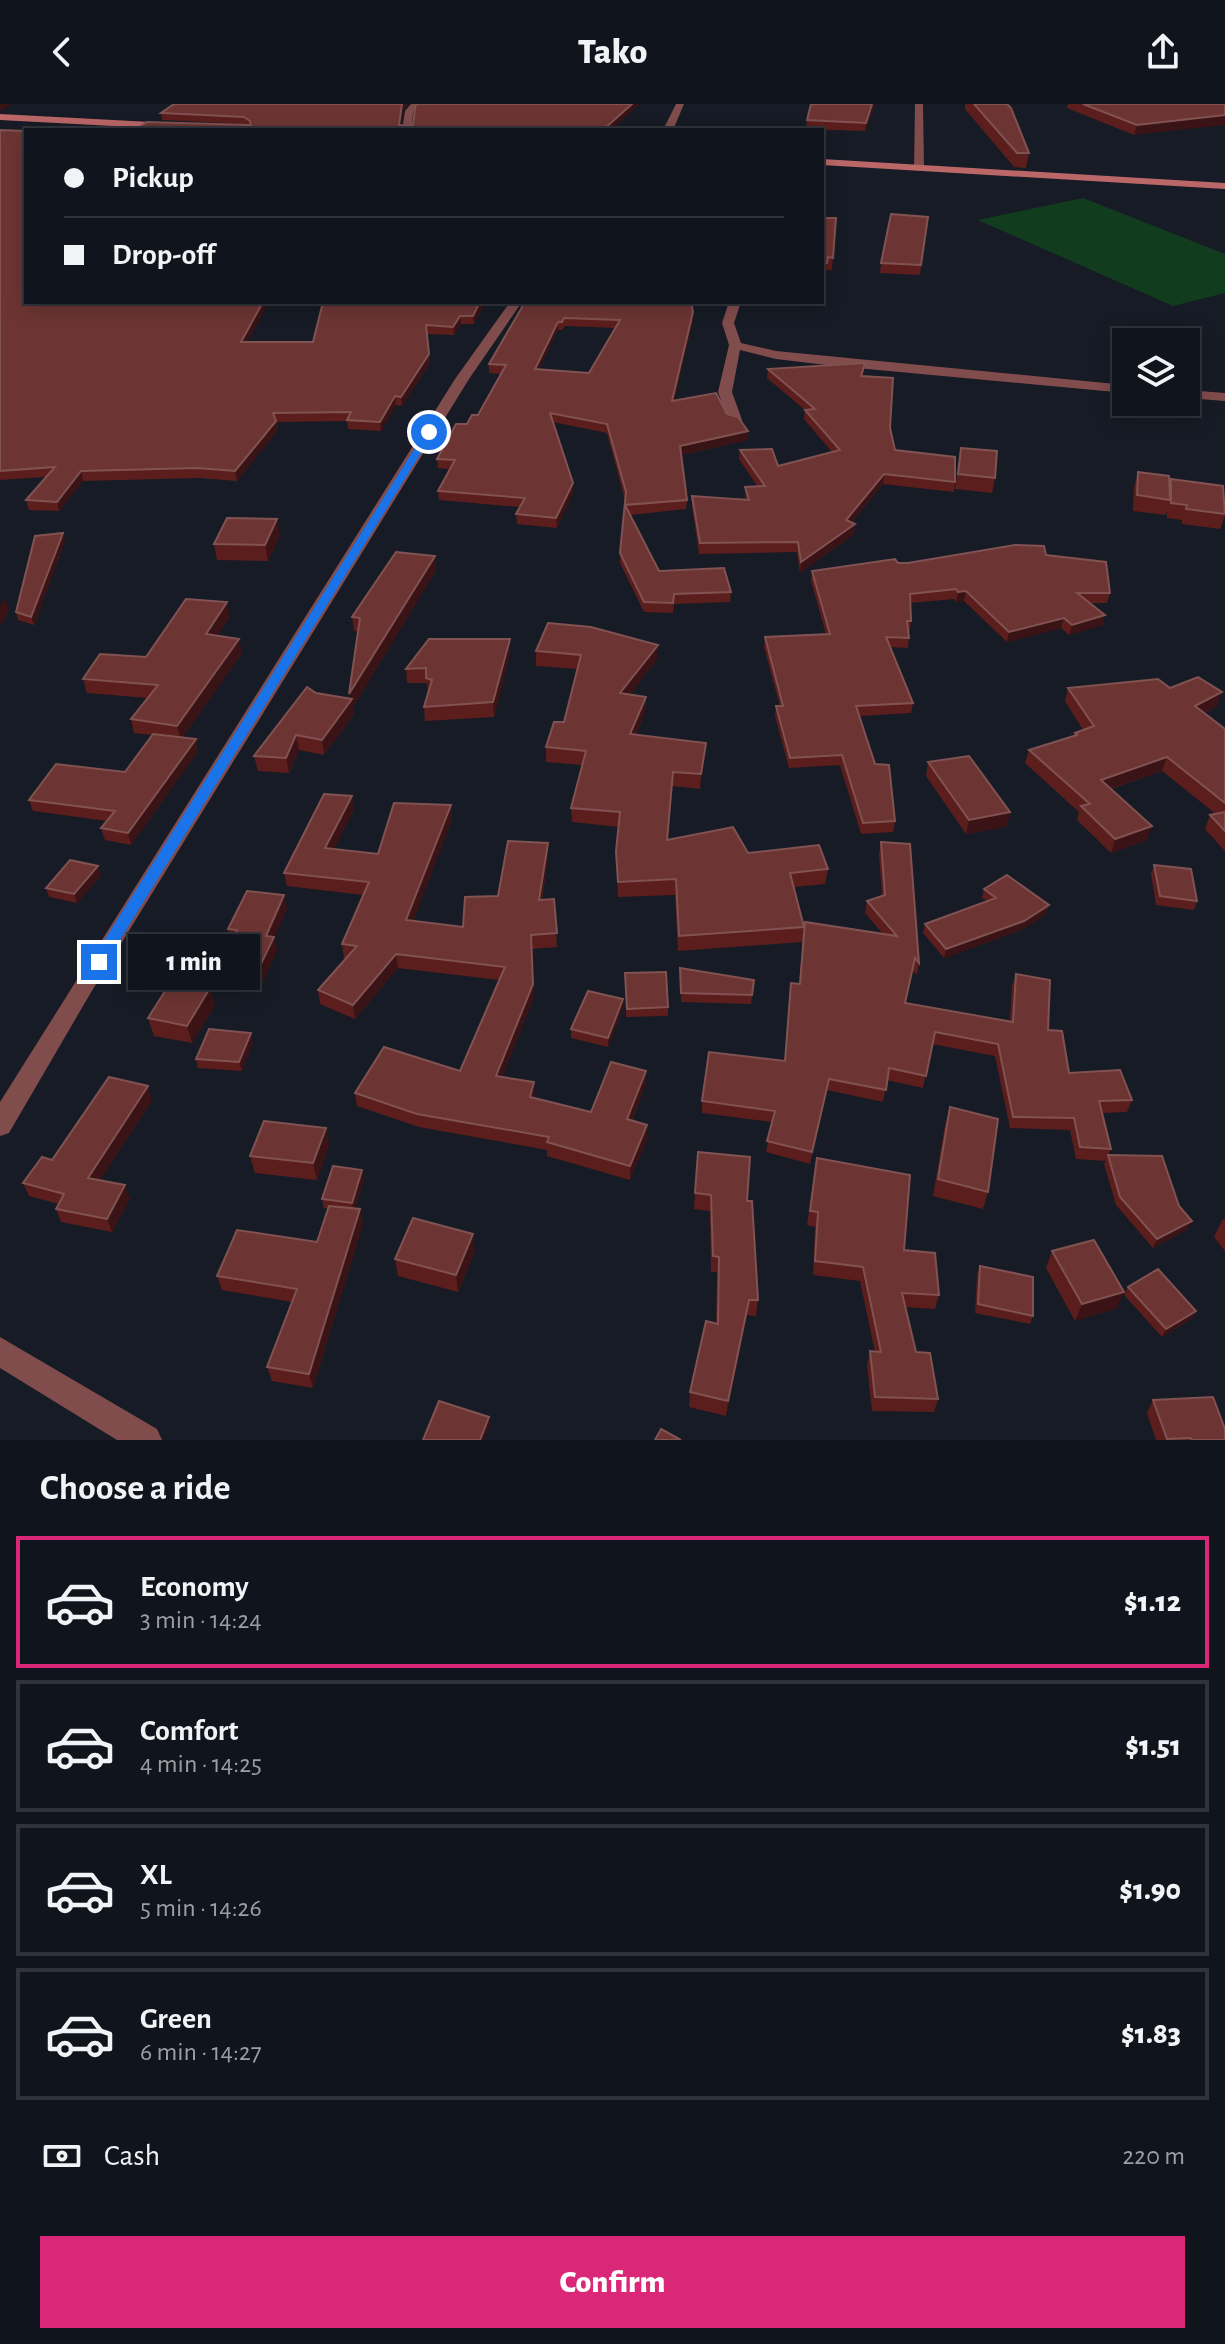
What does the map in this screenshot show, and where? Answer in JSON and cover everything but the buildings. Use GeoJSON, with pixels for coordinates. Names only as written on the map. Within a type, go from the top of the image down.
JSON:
{"type":"FeatureCollection","features":[{"type":"Feature","properties":{"kind":"main road"},"geometry":{"type":"LineString","coordinates":[[0,117],[174,126]]}},
{"type":"Feature","properties":{"kind":"main road"},"geometry":{"type":"LineString","coordinates":[[824,162],[1225,186]]}},
{"type":"Feature","properties":{"kind":"street"},"geometry":{"type":"LineString","coordinates":[[407,128],[409,111],[416,104]]}},
{"type":"Feature","properties":{"kind":"street"},"geometry":{"type":"LineString","coordinates":[[669,128],[680,104]]}},
{"type":"Feature","properties":{"kind":"street"},"geometry":{"type":"LineString","coordinates":[[919,104],[919,168]]}},
{"type":"Feature","properties":{"kind":"street"},"geometry":{"type":"LineString","coordinates":[[0,1125],[90,975],[462,379],[515,304]]}},
{"type":"Feature","properties":{"kind":"street"},"geometry":{"type":"LineString","coordinates":[[734,304],[728,323],[735,345],[725,392],[735,420]]}},
{"type":"Feature","properties":{"kind":"street"},"geometry":{"type":"LineString","coordinates":[[735,345],[776,355],[835,362],[1112,388]]}},
{"type":"Feature","properties":{"kind":"street"},"geometry":{"type":"LineString","coordinates":[[1200,395],[1225,397]]}},
{"type":"Feature","properties":{"kind":"street"},"geometry":{"type":"LineString","coordinates":[[0,1351],[146,1440]]}},
{"type":"Feature","properties":{"kind":"green space"},"geometry":{"type":"Polygon","coordinates":[[[1083,198],[1225,254],[1225,293],[1173,306],[978,220],[1083,198]]]}},
{"type":"Feature","properties":{"kind":"route"},"geometry":{"type":"LineString","coordinates":[[99,962],[429,432]]}}]}
